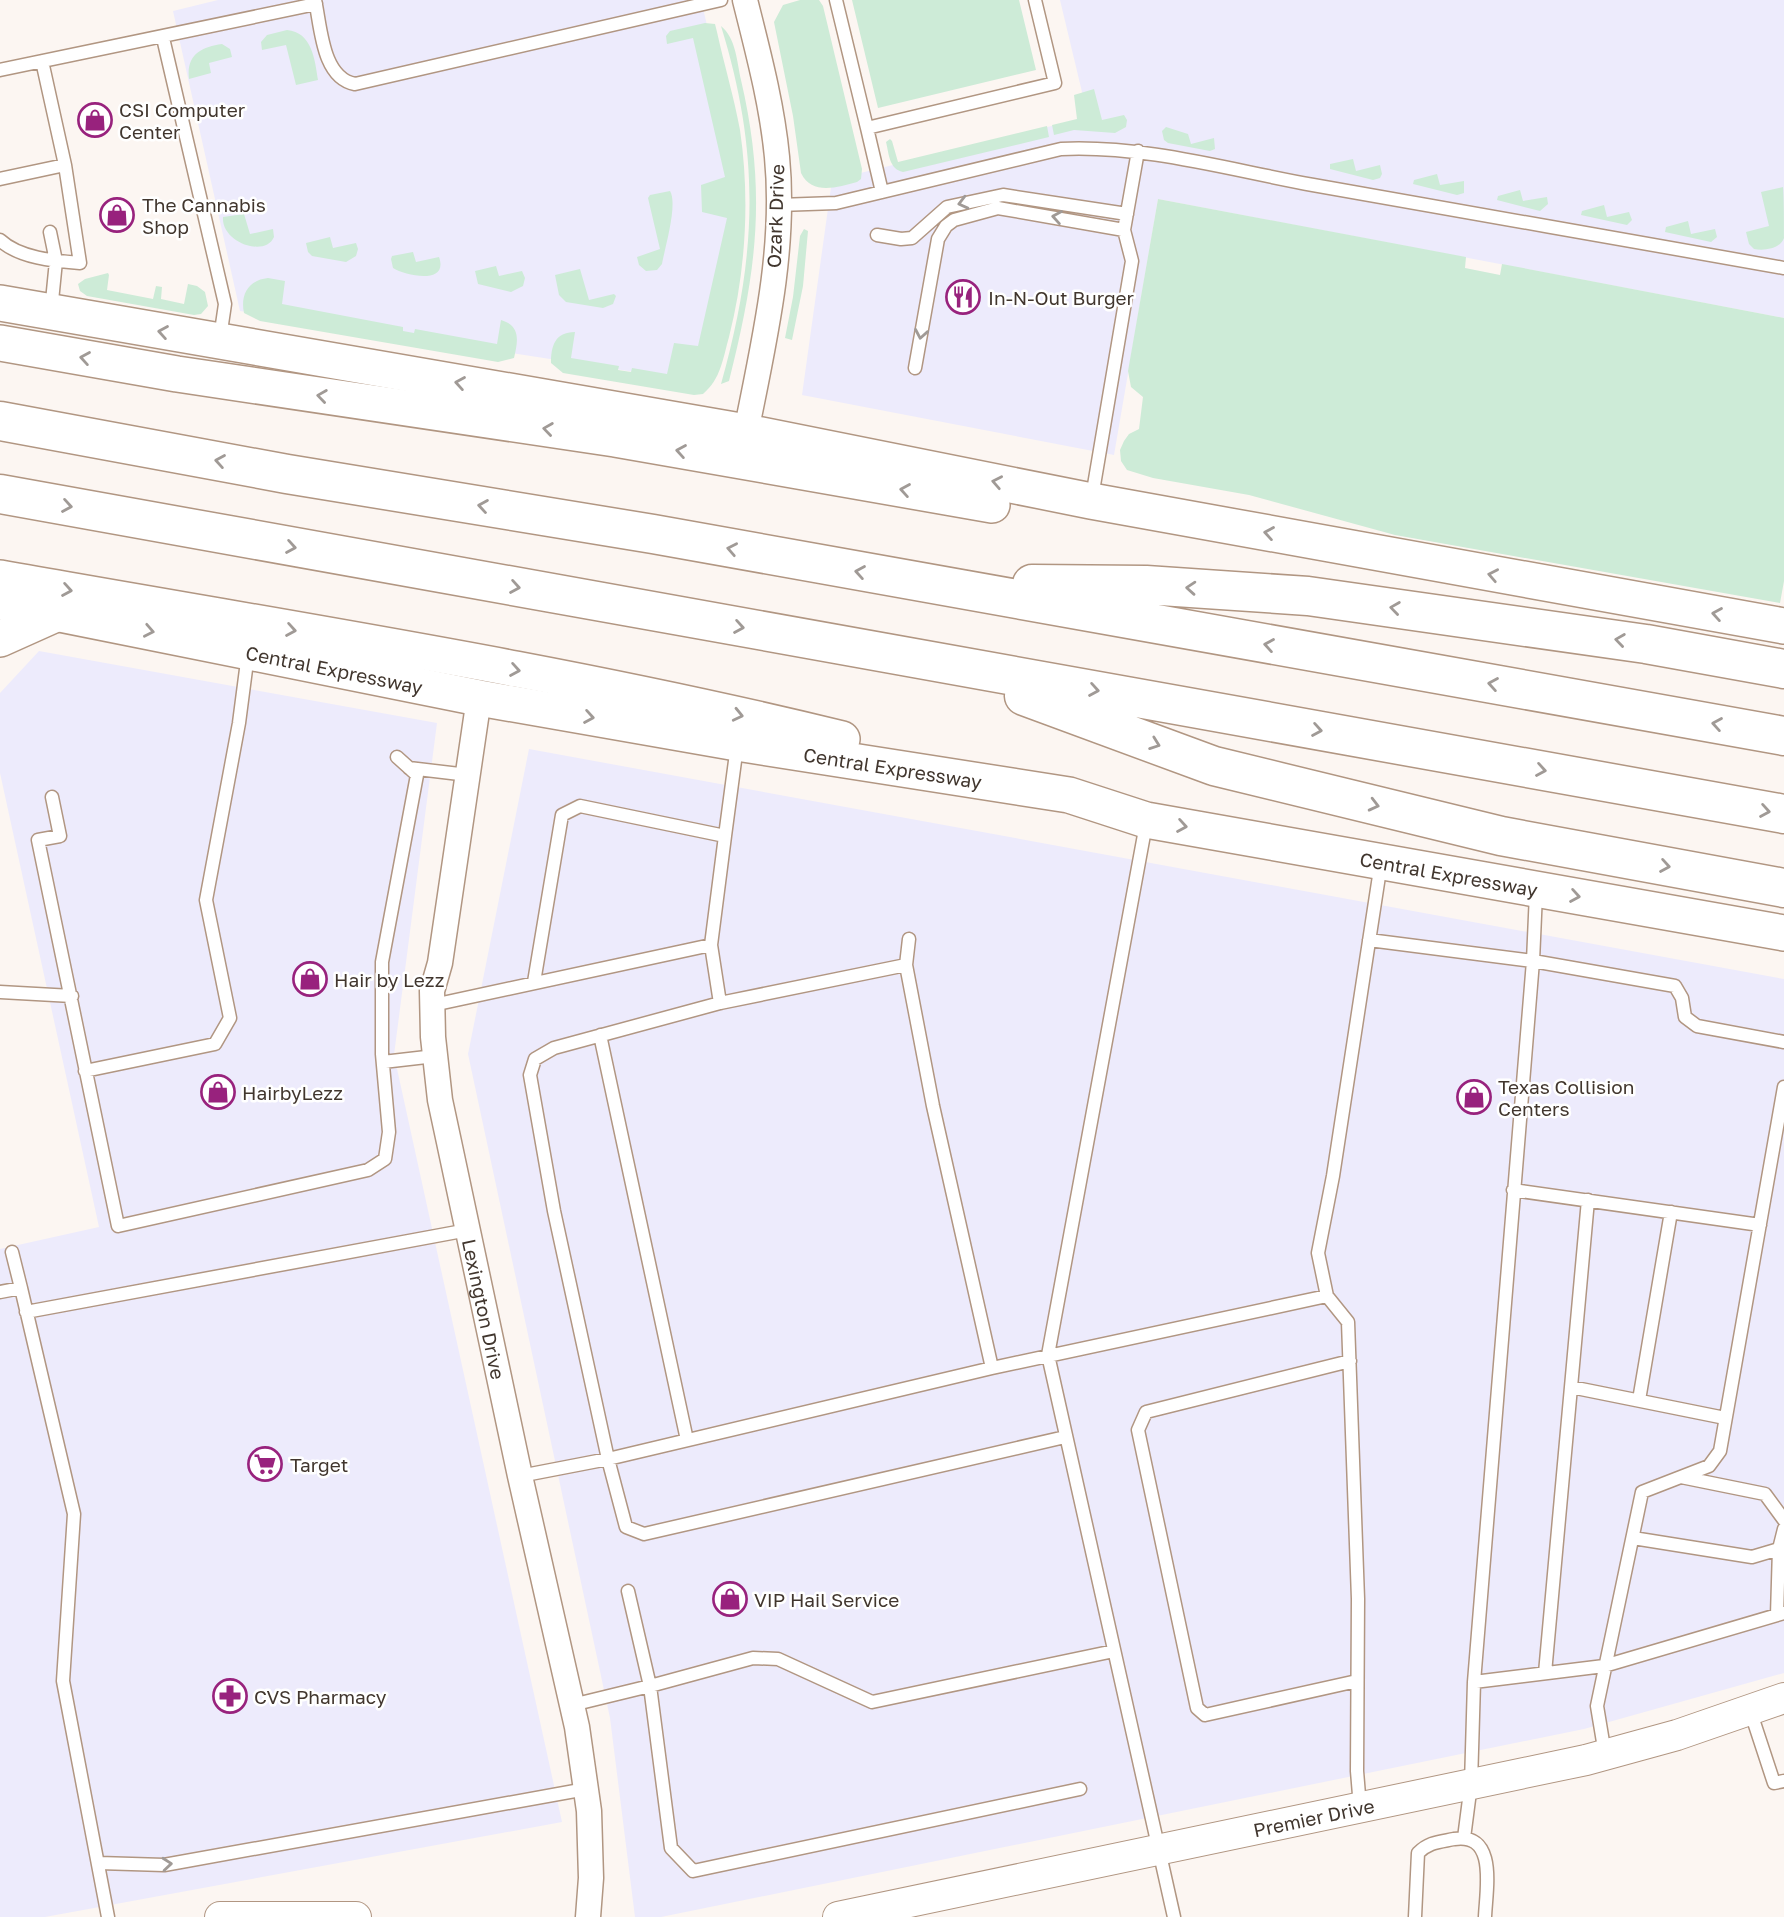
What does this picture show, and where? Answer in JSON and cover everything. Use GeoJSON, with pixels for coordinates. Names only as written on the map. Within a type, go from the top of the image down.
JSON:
{"type":"FeatureCollection","features":[{"type":"Feature","properties":{"kind":"highway"},"geometry":{"type":"LineString","coordinates":[[0,421],[287,474],[653,534],[1784,736]]}},
{"type":"Feature","properties":{"kind":"highway"},"geometry":{"type":"LineString","coordinates":[[0,494],[1784,814]]}},
{"type":"Feature","properties":{"kind":"highway"},"geometry":{"type":"LineString","coordinates":[[921,583],[1146,585],[1308,596],[1646,644],[1784,669]]}},
{"type":"Feature","properties":{"kind":"highway"},"geometry":{"type":"LineString","coordinates":[[930,661],[1214,766],[1501,836],[1784,888]]}},
{"type":"Feature","properties":{"kind":"main road"},"geometry":{"type":"LineString","coordinates":[[18,304],[219,342],[746,432],[1091,501],[1784,626]]}},
{"type":"Feature","properties":{"kind":"main road"},"geometry":{"type":"LineString","coordinates":[[0,343],[177,374],[615,439],[1093,523],[1131,508]]}},
{"type":"Feature","properties":{"kind":"main road"},"geometry":{"type":"LineString","coordinates":[[0,578],[583,682],[691,704],[1069,795]]}},
{"type":"Feature","properties":{"kind":"main road","name":"Central Expressway"},"geometry":{"type":"LineString","coordinates":[[0,603],[249,650],[480,698],[737,743],[1069,795],[1146,820],[1784,933]]}},
{"type":"Feature","properties":{"kind":"main road"},"geometry":{"type":"LineString","coordinates":[[0,639],[58,613]]}},
{"type":"Feature","properties":{"kind":"street","name":"Ozark Drive"},"geometry":{"type":"LineString","coordinates":[[745,0],[770,107],[777,155],[779,205],[772,294],[746,432]]}},
{"type":"Feature","properties":{"kind":"street","name":"Lexington Drive"},"geometry":{"type":"LineString","coordinates":[[480,698],[440,963],[432,991],[435,1056],[440,1100],[572,1705],[589,1811],[591,1878],[587,1917]]}},
{"type":"Feature","properties":{"kind":"street","name":"Premier Drive"},"geometry":{"type":"LineString","coordinates":[[838,1917],[1605,1755],[1676,1735],[1784,1698]]}},
{"type":"Feature","properties":{"kind":"street"},"geometry":{"type":"LineString","coordinates":[[220,1917],[356,1917]]}},
{"type":"Feature","properties":{"kind":"lane"},"geometry":{"type":"LineString","coordinates":[[0,70],[163,38],[315,2],[331,66],[344,81],[355,84],[721,0]]}},
{"type":"Feature","properties":{"kind":"lane"},"geometry":{"type":"LineString","coordinates":[[836,0],[882,192]]}},
{"type":"Feature","properties":{"kind":"lane"},"geometry":{"type":"LineString","coordinates":[[867,128],[1055,83],[1035,0]]}},
{"type":"Feature","properties":{"kind":"lane"},"geometry":{"type":"LineString","coordinates":[[163,38],[225,304],[219,342]]}},
{"type":"Feature","properties":{"kind":"lane"},"geometry":{"type":"LineString","coordinates":[[0,240],[10,249],[56,261],[80,263],[65,165],[42,61]]}},
{"type":"Feature","properties":{"kind":"lane"},"geometry":{"type":"LineString","coordinates":[[779,205],[836,203],[1061,149],[1091,148],[1138,151],[1264,176],[1784,268]]}},
{"type":"Feature","properties":{"kind":"lane"},"geometry":{"type":"LineString","coordinates":[[1091,501],[1132,261],[1124,230],[1138,151]]}},
{"type":"Feature","properties":{"kind":"lane"},"geometry":{"type":"LineString","coordinates":[[4,182],[65,165]]}},
{"type":"Feature","properties":{"kind":"lane"},"geometry":{"type":"LineString","coordinates":[[877,235],[912,238],[947,207],[1003,195],[1126,214]]}},
{"type":"Feature","properties":{"kind":"lane"},"geometry":{"type":"LineString","coordinates":[[915,368],[938,239],[946,226],[954,220],[1003,208],[1124,230]]}},
{"type":"Feature","properties":{"kind":"lane"},"geometry":{"type":"LineString","coordinates":[[50,232],[56,261]]}},
{"type":"Feature","properties":{"kind":"lane"},"geometry":{"type":"LineString","coordinates":[[18,304],[56,261]]}},
{"type":"Feature","properties":{"kind":"lane"},"geometry":{"type":"LineString","coordinates":[[85,1071],[215,1044],[230,1018],[206,900],[239,723],[249,650]]}},
{"type":"Feature","properties":{"kind":"lane"},"geometry":{"type":"LineString","coordinates":[[720,1003],[711,945],[737,743]]}},
{"type":"Feature","properties":{"kind":"lane"},"geometry":{"type":"LineString","coordinates":[[51,797],[60,836],[38,840],[118,1226],[368,1170],[385,1159],[389,1132],[383,1062],[382,962],[417,775],[397,757]]}},
{"type":"Feature","properties":{"kind":"lane"},"geometry":{"type":"LineString","coordinates":[[409,768],[468,775]]}},
{"type":"Feature","properties":{"kind":"lane"},"geometry":{"type":"LineString","coordinates":[[534,982],[562,815],[580,806],[725,836]]}},
{"type":"Feature","properties":{"kind":"lane"},"geometry":{"type":"LineString","coordinates":[[1146,820],[1048,1355],[1174,1917]]}},
{"type":"Feature","properties":{"kind":"lane"},"geometry":{"type":"LineString","coordinates":[[1360,1807],[1357,1771],[1358,1599],[1349,1322],[1326,1296],[1318,1253],[1334,1176],[1381,862]]}},
{"type":"Feature","properties":{"kind":"lane"},"geometry":{"type":"LineString","coordinates":[[1464,1838],[1471,1784],[1474,1682],[1533,961],[1536,889]]}},
{"type":"Feature","properties":{"kind":"lane"},"geometry":{"type":"LineString","coordinates":[[909,939],[906,965],[933,1105],[992,1368]]}},
{"type":"Feature","properties":{"kind":"lane"},"geometry":{"type":"LineString","coordinates":[[1370,940],[1533,961],[1675,986],[1682,998],[1685,1017],[1697,1026],[1784,1042]]}},
{"type":"Feature","properties":{"kind":"lane"},"geometry":{"type":"LineString","coordinates":[[433,1005],[711,945]]}},
{"type":"Feature","properties":{"kind":"lane"},"geometry":{"type":"LineString","coordinates":[[906,965],[720,1003],[554,1048],[535,1059],[530,1075],[554,1211],[608,1459],[626,1527],[644,1534],[1066,1437]]}},
{"type":"Feature","properties":{"kind":"lane"},"geometry":{"type":"LineString","coordinates":[[0,992],[72,996]]}},
{"type":"Feature","properties":{"kind":"lane"},"geometry":{"type":"LineString","coordinates":[[600,1035],[687,1440]]}},
{"type":"Feature","properties":{"kind":"lane"},"geometry":{"type":"LineString","coordinates":[[383,1062],[435,1056]]}},
{"type":"Feature","properties":{"kind":"lane"},"geometry":{"type":"LineString","coordinates":[[1605,1755],[1597,1706],[1642,1492],[1709,1466],[1720,1451],[1784,1087]]}},
{"type":"Feature","properties":{"kind":"lane"},"geometry":{"type":"LineString","coordinates":[[1513,1190],[1760,1224]]}},
{"type":"Feature","properties":{"kind":"lane"},"geometry":{"type":"LineString","coordinates":[[1545,1673],[1588,1200]]}},
{"type":"Feature","properties":{"kind":"lane"},"geometry":{"type":"LineString","coordinates":[[1639,1399],[1671,1212]]}},
{"type":"Feature","properties":{"kind":"lane"},"geometry":{"type":"LineString","coordinates":[[26,1312],[468,1230]]}},
{"type":"Feature","properties":{"kind":"lane"},"geometry":{"type":"LineString","coordinates":[[12,1252],[74,1514],[63,1681],[108,1917]]}},
{"type":"Feature","properties":{"kind":"lane"},"geometry":{"type":"LineString","coordinates":[[0,1292],[21,1288]]}},
{"type":"Feature","properties":{"kind":"lane"},"geometry":{"type":"LineString","coordinates":[[520,1476],[608,1459],[1048,1355],[1326,1296]]}},
{"type":"Feature","properties":{"kind":"lane"},"geometry":{"type":"LineString","coordinates":[[1350,1361],[1146,1412],[1138,1430],[1197,1708],[1205,1715],[1357,1681]]}},
{"type":"Feature","properties":{"kind":"lane"},"geometry":{"type":"LineString","coordinates":[[1571,1387],[1726,1418]]}},
{"type":"Feature","properties":{"kind":"lane"},"geometry":{"type":"LineString","coordinates":[[1678,1476],[1765,1494],[1784,1520]]}},
{"type":"Feature","properties":{"kind":"lane"},"geometry":{"type":"LineString","coordinates":[[1474,1682],[1604,1666],[1781,1614],[1779,1549],[1784,1529]]}},
{"type":"Feature","properties":{"kind":"lane"},"geometry":{"type":"LineString","coordinates":[[1633,1538],[1752,1558],[1779,1549]]}},
{"type":"Feature","properties":{"kind":"lane"},"geometry":{"type":"LineString","coordinates":[[628,1591],[650,1686],[671,1848],[693,1871],[1080,1789]]}},
{"type":"Feature","properties":{"kind":"lane"},"geometry":{"type":"LineString","coordinates":[[572,1705],[752,1658],[778,1660],[872,1702],[1114,1651]]}},
{"type":"Feature","properties":{"kind":"lane"},"geometry":{"type":"LineString","coordinates":[[1749,1710],[1774,1783],[1784,1781]]}},
{"type":"Feature","properties":{"kind":"lane"},"geometry":{"type":"LineString","coordinates":[[99,1863],[164,1865],[586,1789]]}},
{"type":"Feature","properties":{"kind":"lane"},"geometry":{"type":"LineString","coordinates":[[1415,1917],[1418,1853],[1427,1844],[1464,1838],[1480,1846],[1486,1856],[1485,1917]]}},
{"type":"Feature","properties":{"kind":"shaded area"},"geometry":{"type":"Polygon","coordinates":[[[218,0],[701,0],[732,130],[739,241],[724,354],[706,383],[240,311],[173,11],[218,0]]]}},
{"type":"Feature","properties":{"kind":"shaded area"},"geometry":{"type":"Polygon","coordinates":[[[1060,0],[1784,0],[1784,318],[1158,199],[1114,455],[802,395],[832,180],[1088,117],[1060,0]]]}},
{"type":"Feature","properties":{"kind":"shaded area"},"geometry":{"type":"Polygon","coordinates":[[[39,651],[437,723],[394,1055],[562,1822],[45,1917],[0,1917],[0,1249],[99,1227],[0,773],[0,693],[39,651]]]}},
{"type":"Feature","properties":{"kind":"shaded area"},"geometry":{"type":"Polygon","coordinates":[[[529,749],[1784,979],[1784,1673],[1584,1729],[661,1917],[635,1917],[610,1718],[468,1054],[529,749]]]}},
{"type":"Feature","properties":{"kind":"green space"},"geometry":{"type":"Polygon","coordinates":[[[800,0],[819,0],[823,6],[862,169],[861,179],[857,182],[819,187],[812,185],[801,173],[793,116],[774,22],[783,5],[800,0]]]}},
{"type":"Feature","properties":{"kind":"green space"},"geometry":{"type":"Polygon","coordinates":[[[852,0],[1019,0],[1036,70],[878,108],[852,0]]]}},
{"type":"Feature","properties":{"kind":"green space"},"geometry":{"type":"Polygon","coordinates":[[[705,23],[715,24],[740,130],[745,182],[743,260],[735,312],[720,368],[709,388],[703,394],[694,395],[563,373],[551,363],[552,351],[559,337],[568,333],[575,332],[571,358],[619,366],[618,370],[631,372],[632,368],[667,374],[674,343],[698,346],[727,218],[702,212],[701,185],[725,177],[693,38],[667,44],[666,36],[670,31],[705,23]]]}},
{"type":"Feature","properties":{"kind":"green space"},"geometry":{"type":"Polygon","coordinates":[[[721,26],[730,37],[737,58],[749,121],[756,195],[752,267],[739,341],[729,381],[721,384],[742,292],[750,205],[743,118],[721,26]]]}},
{"type":"Feature","properties":{"kind":"green space"},"geometry":{"type":"Polygon","coordinates":[[[287,30],[295,32],[307,41],[318,80],[296,85],[286,45],[262,50],[261,42],[267,35],[287,30]]]}},
{"type":"Feature","properties":{"kind":"green space"},"geometry":{"type":"Polygon","coordinates":[[[222,44],[230,49],[232,57],[209,63],[211,73],[189,79],[190,64],[196,54],[208,47],[222,44]]]}},
{"type":"Feature","properties":{"kind":"green space"},"geometry":{"type":"Polygon","coordinates":[[[1094,89],[1102,120],[1124,115],[1127,120],[1126,127],[1115,133],[1074,130],[1054,135],[1052,125],[1077,119],[1074,95],[1094,89]]]}},
{"type":"Feature","properties":{"kind":"green space"},"geometry":{"type":"Polygon","coordinates":[[[1047,126],[1049,137],[903,172],[892,164],[886,142],[890,139],[892,141],[898,162],[1047,126]]]}},
{"type":"Feature","properties":{"kind":"green space"},"geometry":{"type":"Polygon","coordinates":[[[1166,127],[1188,134],[1191,144],[1214,138],[1215,149],[1210,151],[1168,143],[1164,140],[1162,131],[1166,127]]]}},
{"type":"Feature","properties":{"kind":"green space"},"geometry":{"type":"Polygon","coordinates":[[[1353,159],[1356,171],[1380,165],[1380,178],[1373,180],[1330,169],[1330,164],[1353,159]]]}},
{"type":"Feature","properties":{"kind":"green space"},"geometry":{"type":"Polygon","coordinates":[[[1437,174],[1440,185],[1464,181],[1464,193],[1457,195],[1413,184],[1414,180],[1437,174]]]}},
{"type":"Feature","properties":{"kind":"green space"},"geometry":{"type":"Polygon","coordinates":[[[1783,187],[1784,238],[1779,245],[1771,248],[1754,249],[1749,244],[1746,232],[1769,226],[1761,192],[1783,187]]]}},
{"type":"Feature","properties":{"kind":"green space"},"geometry":{"type":"Polygon","coordinates":[[[1520,190],[1523,201],[1547,197],[1548,204],[1540,211],[1497,200],[1498,196],[1520,190]]]}},
{"type":"Feature","properties":{"kind":"green space"},"geometry":{"type":"Polygon","coordinates":[[[670,191],[672,215],[662,264],[657,270],[646,271],[639,265],[637,257],[660,249],[648,198],[650,195],[670,191]]]}},
{"type":"Feature","properties":{"kind":"green space"},"geometry":{"type":"Polygon","coordinates":[[[1158,199],[1466,257],[1465,268],[1500,275],[1502,264],[1784,318],[1784,581],[1780,603],[1395,535],[1249,495],[1153,478],[1127,470],[1121,461],[1120,450],[1129,434],[1139,429],[1143,397],[1131,387],[1128,371],[1158,199]]]}},
{"type":"Feature","properties":{"kind":"green space"},"geometry":{"type":"Polygon","coordinates":[[[1604,205],[1607,217],[1629,212],[1632,220],[1627,225],[1581,215],[1582,211],[1604,205]]]}},
{"type":"Feature","properties":{"kind":"green space"},"geometry":{"type":"Polygon","coordinates":[[[244,214],[250,234],[273,229],[274,237],[269,243],[262,246],[244,244],[229,234],[223,217],[244,214]]]}},
{"type":"Feature","properties":{"kind":"green space"},"geometry":{"type":"Polygon","coordinates":[[[1688,221],[1691,234],[1715,229],[1717,237],[1711,242],[1665,232],[1666,227],[1688,221]]]}},
{"type":"Feature","properties":{"kind":"green space"},"geometry":{"type":"Polygon","coordinates":[[[804,229],[808,231],[803,286],[792,340],[785,338],[800,236],[804,229]]]}},
{"type":"Feature","properties":{"kind":"green space"},"geometry":{"type":"Polygon","coordinates":[[[330,237],[333,248],[356,243],[356,256],[346,262],[312,256],[308,252],[306,243],[330,237]]]}},
{"type":"Feature","properties":{"kind":"green space"},"geometry":{"type":"Polygon","coordinates":[[[413,252],[416,262],[439,257],[438,272],[425,276],[407,274],[393,268],[392,256],[413,252]]]}},
{"type":"Feature","properties":{"kind":"green space"},"geometry":{"type":"Polygon","coordinates":[[[496,266],[499,276],[522,271],[525,278],[523,286],[511,292],[478,284],[475,271],[496,266]]]}},
{"type":"Feature","properties":{"kind":"green space"},"geometry":{"type":"Polygon","coordinates":[[[580,269],[589,300],[614,294],[616,296],[613,304],[603,308],[566,302],[559,295],[555,275],[580,269]]]}},
{"type":"Feature","properties":{"kind":"green space"},"geometry":{"type":"Polygon","coordinates":[[[108,273],[107,290],[153,299],[156,286],[162,287],[161,299],[184,304],[188,284],[205,292],[208,306],[201,314],[194,315],[87,296],[80,291],[78,284],[85,279],[108,273]]]}},
{"type":"Feature","properties":{"kind":"green space"},"geometry":{"type":"Polygon","coordinates":[[[268,278],[285,281],[282,304],[403,327],[403,331],[414,333],[415,329],[497,344],[501,320],[515,330],[517,340],[514,358],[498,362],[260,321],[244,313],[243,300],[251,285],[268,278]]]}},
{"type":"Feature","properties":{"kind":"place","name":"CSI Computer Center"},"geometry":{"type":"Point","coordinates":[95,120]}},
{"type":"Feature","properties":{"kind":"place","name":"The Cannabis Shop"},"geometry":{"type":"Point","coordinates":[117,215]}},
{"type":"Feature","properties":{"kind":"place","name":"In-N-Out Burger"},"geometry":{"type":"Point","coordinates":[963,297]}},
{"type":"Feature","properties":{"kind":"place","name":"Hair by Lezz"},"geometry":{"type":"Point","coordinates":[310,979]}},
{"type":"Feature","properties":{"kind":"place","name":"HairbyLezz"},"geometry":{"type":"Point","coordinates":[218,1092]}},
{"type":"Feature","properties":{"kind":"place","name":"Texas Collision Centers"},"geometry":{"type":"Point","coordinates":[1474,1097]}},
{"type":"Feature","properties":{"kind":"place","name":"Target"},"geometry":{"type":"Point","coordinates":[265,1464]}},
{"type":"Feature","properties":{"kind":"place","name":"VIP Hail Service"},"geometry":{"type":"Point","coordinates":[730,1599]}},
{"type":"Feature","properties":{"kind":"place","name":"CVS Pharmacy"},"geometry":{"type":"Point","coordinates":[230,1696]}}]}
